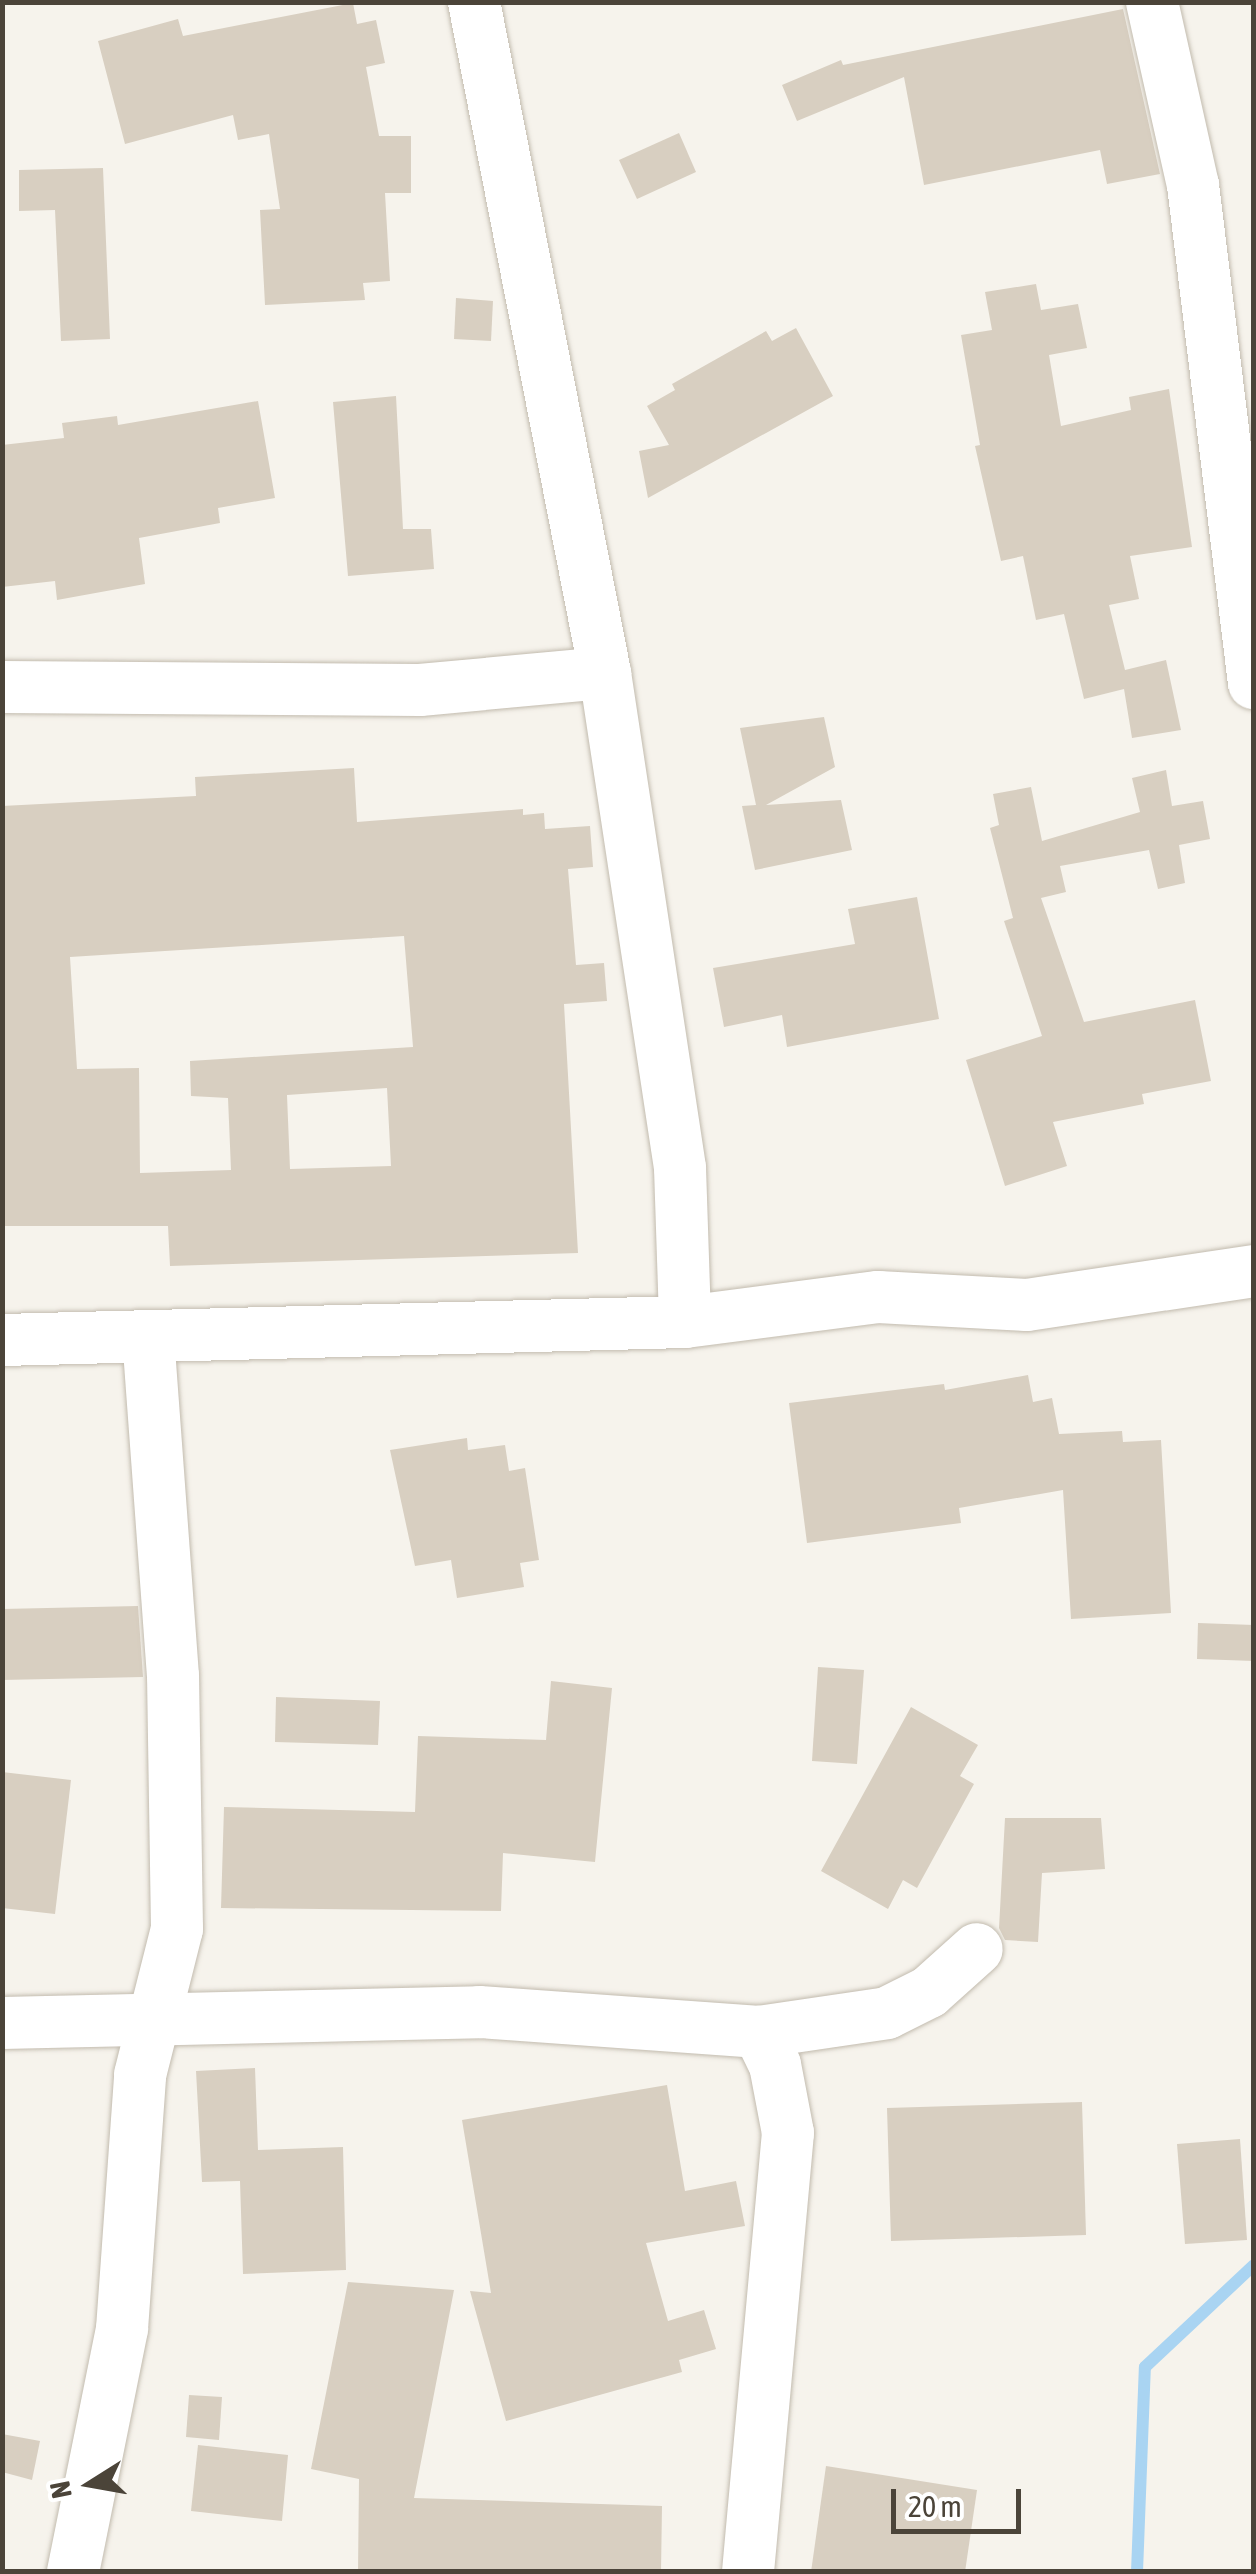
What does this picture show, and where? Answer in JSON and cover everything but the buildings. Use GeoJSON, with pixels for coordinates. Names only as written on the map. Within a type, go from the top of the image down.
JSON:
{"type":"FeatureCollection","features":[{"type":"Feature","properties":{"kind":"street"},"geometry":{"type":"LineString","coordinates":[[474,2],[606,673],[680,1168],[685,1322]]}},
{"type":"Feature","properties":{"kind":"street"},"geometry":{"type":"LineString","coordinates":[[1152,2],[1193,185],[1254,683]]}},
{"type":"Feature","properties":{"kind":"street"},"geometry":{"type":"LineString","coordinates":[[2,686],[420,690],[606,673]]}},
{"type":"Feature","properties":{"kind":"street"},"geometry":{"type":"LineString","coordinates":[[2,1340],[685,1322],[878,1297],[1027,1306],[1254,1272]]}},
{"type":"Feature","properties":{"kind":"street"},"geometry":{"type":"LineString","coordinates":[[73,2572],[122,2329],[140,2076],[158,2023],[177,1929],[173,1676],[148,1337]]}},
{"type":"Feature","properties":{"kind":"street"},"geometry":{"type":"LineString","coordinates":[[2,2023],[158,2023],[480,2012],[758,2032],[887,2013],[930,1992],[977,1949]]}},
{"type":"Feature","properties":{"kind":"street"},"geometry":{"type":"LineString","coordinates":[[748,2572],[788,2133],[775,2065],[758,2032]]}},
{"type":"Feature","properties":{"kind":"waterway"},"geometry":{"type":"LineString","coordinates":[[1137,2572],[1145,2367],[1254,2265]]}}]}
